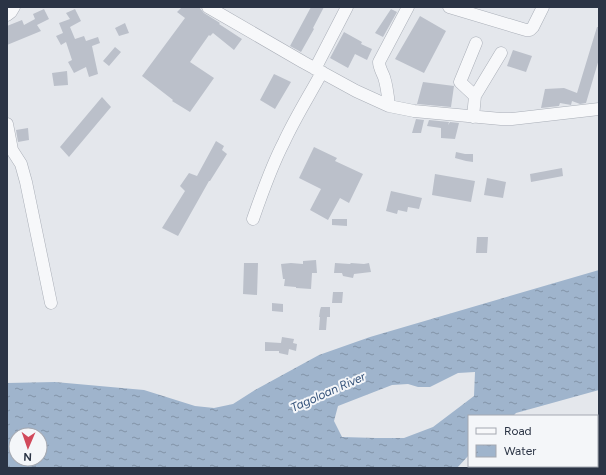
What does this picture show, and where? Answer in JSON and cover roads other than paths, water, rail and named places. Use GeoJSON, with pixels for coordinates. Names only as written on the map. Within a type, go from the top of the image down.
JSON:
{"type":"FeatureCollection","features":[{"type":"Feature","properties":{"kind":"street"},"geometry":{"type":"LineString","coordinates":[[7,16],[14,7]]}},
{"type":"Feature","properties":{"kind":"street"},"geometry":{"type":"LineString","coordinates":[[208,7],[319,71],[356,91],[389,106],[414,111],[501,119],[599,109]]}},
{"type":"Feature","properties":{"kind":"street"},"geometry":{"type":"LineString","coordinates":[[253,220],[260,198],[279,152],[319,71],[347,7]]}},
{"type":"Feature","properties":{"kind":"street"},"geometry":{"type":"LineString","coordinates":[[389,106],[388,89],[379,62],[408,7]]}},
{"type":"Feature","properties":{"kind":"street"},"geometry":{"type":"LineString","coordinates":[[449,7],[490,12],[523,30],[530,30],[533,27],[542,7]]}},
{"type":"Feature","properties":{"kind":"street"},"geometry":{"type":"LineString","coordinates":[[474,96],[460,82],[476,43]]}},
{"type":"Feature","properties":{"kind":"street"},"geometry":{"type":"LineString","coordinates":[[473,117],[474,96],[501,53]]}},
{"type":"Feature","properties":{"kind":"street"},"geometry":{"type":"LineString","coordinates":[[7,124],[12,150],[21,164],[26,182],[51,303]]}},
{"type":"Feature","properties":{"kind":"water","name":"Tagoloan River"},"geometry":{"type":"Polygon","coordinates":[[[599,270],[599,390],[516,413],[514,415],[468,415],[468,456],[457,468],[7,468],[7,383],[55,382],[144,390],[195,406],[214,408],[233,404],[255,390],[319,355],[370,337],[599,270]],[[475,372],[458,373],[430,387],[418,387],[408,384],[392,385],[338,406],[334,421],[342,437],[404,438],[433,427],[474,396],[475,372]]]}}]}
